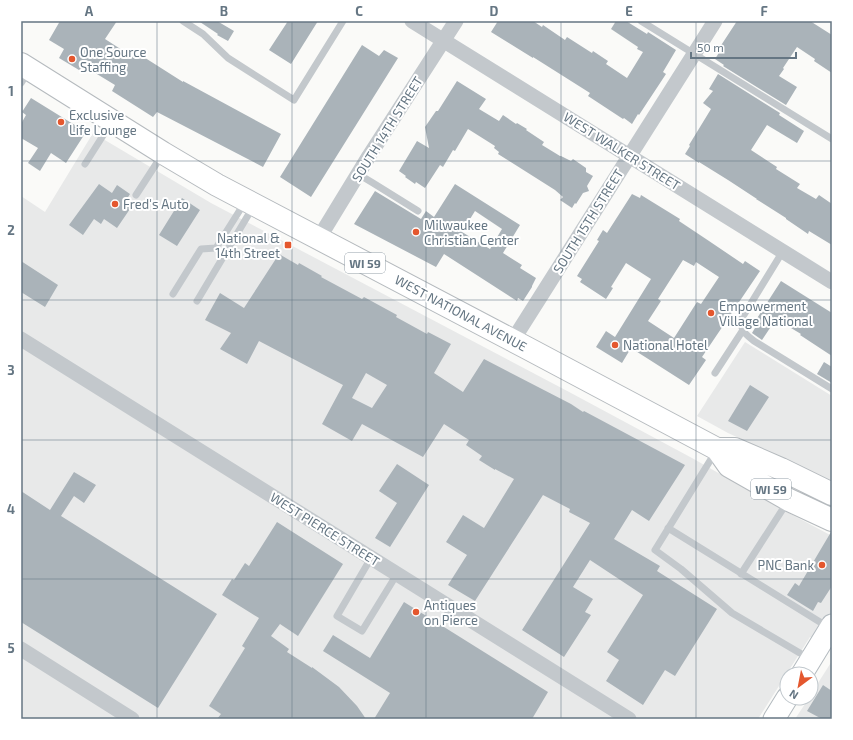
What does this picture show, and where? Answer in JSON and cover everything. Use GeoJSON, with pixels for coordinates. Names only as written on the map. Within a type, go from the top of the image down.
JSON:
{"type":"FeatureCollection","features":[{"type":"Feature","properties":{"kind":"main road","name":"WEST NATIONAL AVENUE"},"geometry":{"type":"LineString","coordinates":[[24,72],[113,121],[216,185],[513,340],[717,449],[729,466],[789,500],[832,520]]}},
{"type":"Feature","properties":{"kind":"main road","name":"WEST NATIONAL AVENUE"},"geometry":{"type":"LineString","coordinates":[[717,449],[735,449],[832,494]]}},
{"type":"Feature","properties":{"kind":"main road"},"geometry":{"type":"LineString","coordinates":[[789,500],[802,479]]}},
{"type":"Feature","properties":{"kind":"main road"},"geometry":{"type":"LineString","coordinates":[[807,666],[831,627]]}},
{"type":"Feature","properties":{"kind":"main road"},"geometry":{"type":"LineString","coordinates":[[774,719],[782,706]]}},
{"type":"Feature","properties":{"kind":"street","name":"WEST WALKER STREET"},"geometry":{"type":"LineString","coordinates":[[412,21],[832,282]]}},
{"type":"Feature","properties":{"kind":"street","name":"SOUTH 14TH STREET"},"geometry":{"type":"LineString","coordinates":[[319,238],[456,21]]}},
{"type":"Feature","properties":{"kind":"street","name":"SOUTH 15TH STREET"},"geometry":{"type":"LineString","coordinates":[[513,340],[715,21]]}},
{"type":"Feature","properties":{"kind":"street","name":"WEST PIERCE STREET"},"geometry":{"type":"LineString","coordinates":[[21,339],[629,719]]}},
{"type":"Feature","properties":{"kind":"street"},"geometry":{"type":"LineString","coordinates":[[21,649],[126,717]]}},
{"type":"Feature","properties":{"kind":"lane"},"geometry":{"type":"LineString","coordinates":[[183,21],[203,34],[228,58],[294,100],[343,21]]}},
{"type":"Feature","properties":{"kind":"lane"},"geometry":{"type":"LineString","coordinates":[[641,21],[832,139]]}},
{"type":"Feature","properties":{"kind":"lane"},"geometry":{"type":"LineString","coordinates":[[86,164],[113,121]]}},
{"type":"Feature","properties":{"kind":"lane"},"geometry":{"type":"LineString","coordinates":[[136,195],[163,153]]}},
{"type":"Feature","properties":{"kind":"lane"},"geometry":{"type":"LineString","coordinates":[[358,174],[418,211]]}},
{"type":"Feature","properties":{"kind":"lane"},"geometry":{"type":"LineString","coordinates":[[173,294],[201,249],[216,248],[250,203]]}},
{"type":"Feature","properties":{"kind":"lane"},"geometry":{"type":"LineString","coordinates":[[197,301],[250,203]]}},
{"type":"Feature","properties":{"kind":"lane"},"geometry":{"type":"LineString","coordinates":[[783,251],[742,318],[741,326],[745,333],[754,340],[832,389]]}},
{"type":"Feature","properties":{"kind":"lane"},"geometry":{"type":"LineString","coordinates":[[715,372],[743,330]]}},
{"type":"Feature","properties":{"kind":"lane"},"geometry":{"type":"LineString","coordinates":[[717,449],[655,550],[681,569],[732,613],[805,666]]}},
{"type":"Feature","properties":{"kind":"lane"},"geometry":{"type":"LineString","coordinates":[[742,574],[789,500]]}},
{"type":"Feature","properties":{"kind":"lane"},"geometry":{"type":"LineString","coordinates":[[668,528],[778,597],[831,627]]}},
{"type":"Feature","properties":{"kind":"lane"},"geometry":{"type":"LineString","coordinates":[[371,558],[337,616],[362,631],[397,574]]}},
{"type":"Feature","properties":{"kind":"shaded area"},"geometry":{"type":"Polygon","coordinates":[[[93,133],[211,203],[692,458],[832,536],[832,650],[810,637],[792,666],[779,666],[779,686],[758,719],[21,719],[21,196],[45,212],[93,133]]]}},
{"type":"Feature","properties":{"kind":"shaded area"},"geometry":{"type":"Polygon","coordinates":[[[745,342],[832,396],[832,484],[789,461],[728,433],[697,416],[745,342]]]}},
{"type":"Feature","properties":{"kind":"shaded area"},"geometry":{"type":"Polygon","coordinates":[[[832,661],[832,719],[795,719],[804,706],[819,706],[819,681],[832,661]]]}},
{"type":"Feature","properties":{"kind":"building"},"geometry":{"type":"Polygon","coordinates":[[[60,21],[117,21],[105,39],[136,59],[139,54],[183,82],[281,134],[263,167],[157,112],[153,117],[112,91],[115,85],[87,68],[84,73],[59,58],[64,49],[49,40],[60,21]]]}},
{"type":"Feature","properties":{"kind":"building"},"geometry":{"type":"Polygon","coordinates":[[[200,21],[217,21],[234,31],[228,41],[217,35],[218,34],[200,21]]]}},
{"type":"Feature","properties":{"kind":"building"},"geometry":{"type":"Polygon","coordinates":[[[288,21],[318,21],[291,64],[269,50],[288,21]]]}},
{"type":"Feature","properties":{"kind":"building"},"geometry":{"type":"Polygon","coordinates":[[[498,21],[533,21],[542,27],[543,25],[565,40],[567,37],[592,53],[593,51],[608,61],[606,64],[627,78],[643,52],[611,29],[616,21],[626,21],[647,34],[648,32],[676,50],[663,72],[666,74],[632,124],[588,96],[590,93],[491,32],[498,21]]]}},
{"type":"Feature","properties":{"kind":"building"},"geometry":{"type":"Polygon","coordinates":[[[737,21],[810,21],[832,35],[832,73],[797,47],[779,76],[797,87],[786,105],[723,66],[724,65],[715,59],[720,51],[718,50],[737,21]]]}},
{"type":"Feature","properties":{"kind":"building"},"geometry":{"type":"Polygon","coordinates":[[[362,45],[379,56],[384,50],[398,58],[311,197],[280,177],[362,45]]]}},
{"type":"Feature","properties":{"kind":"building"},"geometry":{"type":"Polygon","coordinates":[[[718,74],[780,113],[779,115],[804,131],[797,143],[767,125],[751,150],[777,167],[776,169],[800,184],[797,188],[816,199],[819,195],[832,204],[832,245],[809,231],[808,234],[728,180],[685,154],[711,109],[703,103],[713,91],[709,89],[718,74]]]}},
{"type":"Feature","properties":{"kind":"building"},"geometry":{"type":"Polygon","coordinates":[[[457,81],[486,99],[479,109],[499,121],[503,115],[516,124],[517,123],[527,129],[526,130],[544,142],[542,145],[571,161],[573,159],[586,168],[586,172],[593,176],[587,186],[589,191],[583,193],[572,208],[560,200],[563,197],[555,190],[498,154],[499,152],[494,148],[495,146],[468,129],[455,151],[453,150],[443,167],[440,165],[425,188],[416,182],[415,184],[405,177],[406,176],[399,171],[417,141],[429,148],[425,127],[436,111],[438,111],[457,81]]]}},
{"type":"Feature","properties":{"kind":"building"},"geometry":{"type":"Polygon","coordinates":[[[31,98],[86,132],[66,163],[51,153],[40,171],[28,163],[38,148],[21,138],[21,124],[26,115],[22,112],[31,98]]]}},
{"type":"Feature","properties":{"kind":"building"},"geometry":{"type":"Polygon","coordinates":[[[99,184],[112,193],[117,185],[130,194],[125,202],[132,206],[117,228],[104,219],[101,224],[94,219],[83,235],[69,225],[99,184]]]}},
{"type":"Feature","properties":{"kind":"building"},"geometry":{"type":"Polygon","coordinates":[[[455,184],[520,225],[503,253],[522,265],[520,268],[536,278],[523,301],[518,298],[517,301],[444,254],[436,267],[354,224],[375,191],[421,219],[426,211],[434,217],[455,184]],[[475,211],[462,232],[490,249],[502,229],[475,211]]]}},
{"type":"Feature","properties":{"kind":"building"},"geometry":{"type":"Polygon","coordinates":[[[632,194],[640,198],[641,195],[680,219],[679,221],[743,264],[745,261],[760,271],[702,357],[706,360],[689,385],[631,348],[622,363],[596,347],[606,331],[615,337],[651,279],[626,263],[611,287],[613,288],[606,299],[580,282],[582,279],[577,276],[599,241],[597,240],[603,230],[607,233],[632,194]],[[683,260],[658,299],[661,301],[648,321],[674,338],[697,302],[701,304],[719,277],[696,262],[694,266],[683,260]]]}},
{"type":"Feature","properties":{"kind":"building"},"geometry":{"type":"Polygon","coordinates":[[[182,198],[200,210],[177,246],[159,235],[182,198]]]}},
{"type":"Feature","properties":{"kind":"building"},"geometry":{"type":"Polygon","coordinates":[[[279,254],[298,265],[299,263],[322,276],[321,277],[362,299],[364,297],[427,334],[428,332],[451,344],[434,373],[463,392],[484,359],[685,465],[649,521],[632,510],[614,539],[660,566],[657,571],[717,609],[675,676],[665,670],[643,705],[606,681],[619,660],[607,652],[643,595],[590,560],[573,587],[593,599],[585,612],[591,615],[564,657],[522,630],[590,523],[569,512],[570,509],[543,495],[475,601],[448,585],[467,555],[446,542],[463,515],[484,528],[514,479],[479,460],[482,456],[466,445],[469,440],[444,424],[423,457],[362,424],[352,441],[322,424],[343,385],[259,341],[247,364],[220,349],[231,333],[205,320],[220,293],[244,308],[279,254]],[[366,373],[352,398],[372,408],[387,385],[366,373]]]}},
{"type":"Feature","properties":{"kind":"building"},"geometry":{"type":"Polygon","coordinates":[[[21,261],[58,285],[45,307],[21,292],[21,261]]]}},
{"type":"Feature","properties":{"kind":"building"},"geometry":{"type":"Polygon","coordinates":[[[781,281],[832,313],[832,356],[800,335],[801,334],[776,319],[762,340],[752,333],[755,328],[752,326],[781,281]]]}},
{"type":"Feature","properties":{"kind":"building"},"geometry":{"type":"Polygon","coordinates":[[[824,362],[832,367],[832,383],[817,374],[824,362]]]}},
{"type":"Feature","properties":{"kind":"building"},"geometry":{"type":"Polygon","coordinates":[[[750,385],[769,397],[747,431],[728,421],[750,385]]]}},
{"type":"Feature","properties":{"kind":"building"},"geometry":{"type":"Polygon","coordinates":[[[397,464],[429,485],[390,547],[375,538],[397,503],[379,491],[397,464]]]}},
{"type":"Feature","properties":{"kind":"building"},"geometry":{"type":"Polygon","coordinates":[[[74,472],[96,485],[84,503],[74,496],[61,516],[217,614],[158,708],[21,622],[21,491],[50,510],[74,472]]]}},
{"type":"Feature","properties":{"kind":"building"},"geometry":{"type":"Polygon","coordinates":[[[277,522],[343,564],[298,636],[280,624],[271,636],[289,649],[287,652],[312,667],[339,687],[357,706],[366,719],[217,719],[221,714],[209,706],[245,648],[242,646],[259,618],[222,595],[232,579],[234,580],[245,563],[249,566],[277,522]]]}},
{"type":"Feature","properties":{"kind":"building","name":"PNC Bank"},"geometry":{"type":"Polygon","coordinates":[[[831,532],[832,586],[821,603],[818,602],[813,611],[787,595],[795,583],[799,586],[831,532]]]}},
{"type":"Feature","properties":{"kind":"building"},"geometry":{"type":"Polygon","coordinates":[[[404,602],[548,692],[532,719],[374,719],[390,693],[323,651],[333,635],[370,658],[404,602]]]}},
{"type":"Feature","properties":{"kind":"building"},"geometry":{"type":"Polygon","coordinates":[[[823,685],[832,691],[832,719],[822,719],[807,711],[810,706],[819,706],[819,692],[823,685]]]}},
{"type":"Feature","properties":{"kind":"place","name":"One Source Staffing"},"geometry":{"type":"Point","coordinates":[72,59]}},
{"type":"Feature","properties":{"kind":"place","name":"Exclusive Life Lounge"},"geometry":{"type":"Point","coordinates":[61,122]}},
{"type":"Feature","properties":{"kind":"place","name":"Fred's Auto"},"geometry":{"type":"Point","coordinates":[115,204]}},
{"type":"Feature","properties":{"kind":"place","name":"Milwaukee Christian Center"},"geometry":{"type":"Point","coordinates":[416,232]}},
{"type":"Feature","properties":{"kind":"place","name":"National & 14th Street"},"geometry":{"type":"Point","coordinates":[288,245]}},
{"type":"Feature","properties":{"kind":"place","name":"Empowerment Village National"},"geometry":{"type":"Point","coordinates":[711,313]}},
{"type":"Feature","properties":{"kind":"place","name":"National Hotel"},"geometry":{"type":"Point","coordinates":[615,345]}},
{"type":"Feature","properties":{"kind":"place","name":"PNC Bank"},"geometry":{"type":"Point","coordinates":[822,565]}},
{"type":"Feature","properties":{"kind":"place","name":"Antiques on Pierce"},"geometry":{"type":"Point","coordinates":[416,612]}}]}
